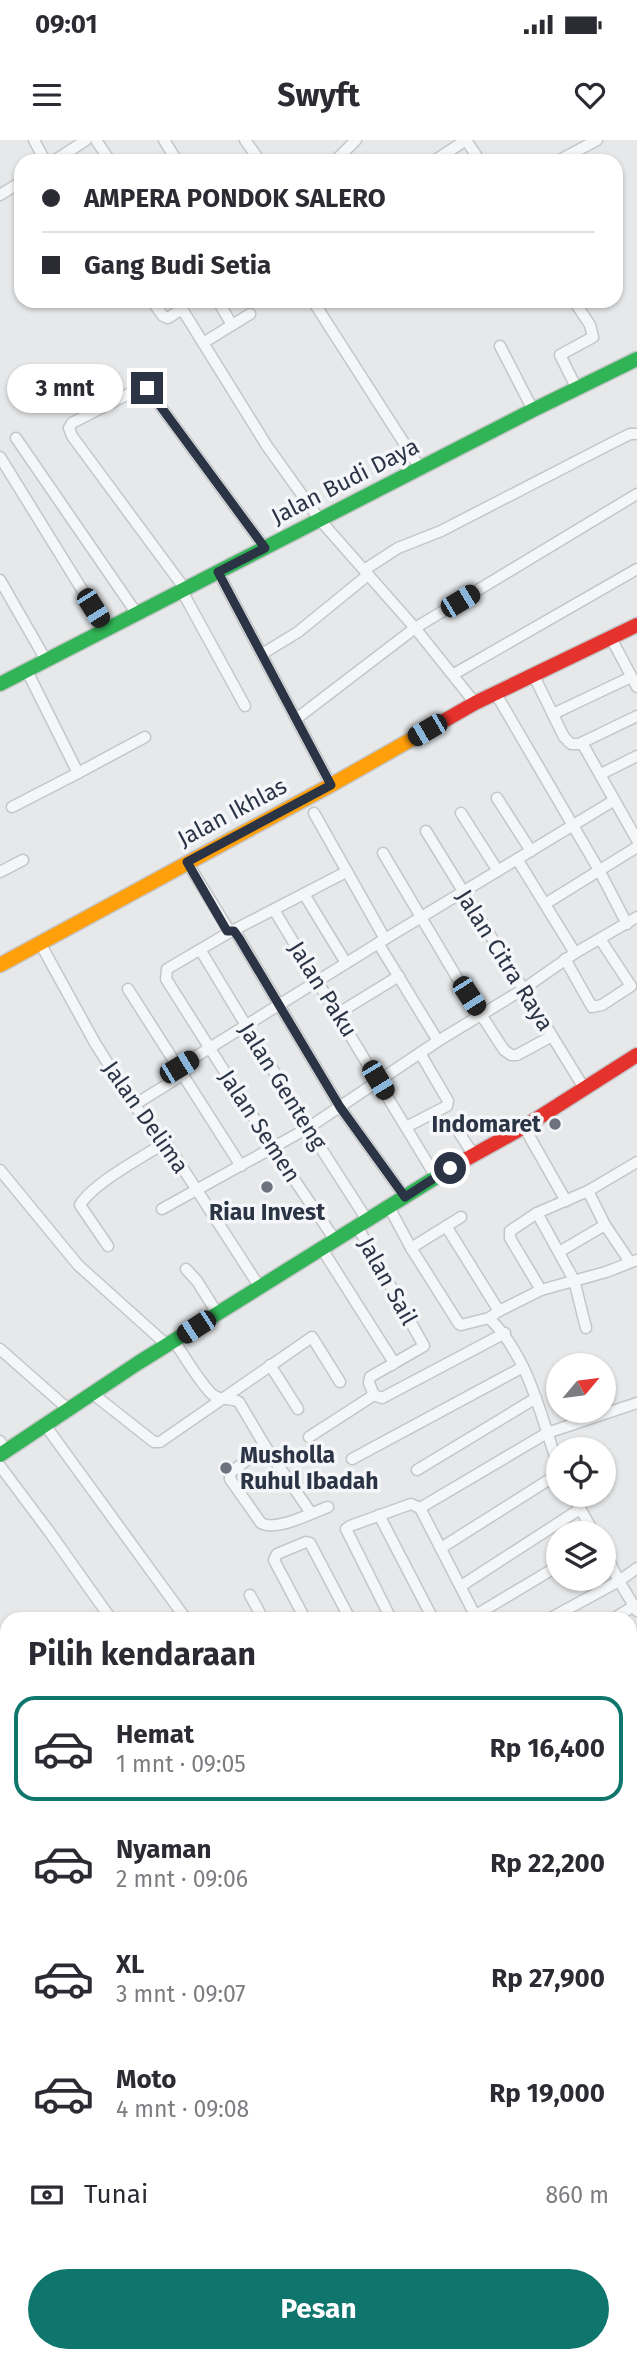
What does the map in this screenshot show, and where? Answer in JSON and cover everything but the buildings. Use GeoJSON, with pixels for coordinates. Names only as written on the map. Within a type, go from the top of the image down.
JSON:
{"type":"FeatureCollection","features":[{"type":"Feature","properties":{"kind":"street"},"geometry":{"type":"LineString","coordinates":[[65,154],[86,140]]}},
{"type":"Feature","properties":{"kind":"street"},"geometry":{"type":"LineString","coordinates":[[342,154],[356,140]]}},
{"type":"Feature","properties":{"kind":"street"},"geometry":{"type":"LineString","coordinates":[[445,154],[466,140]]}},
{"type":"Feature","properties":{"kind":"street"},"geometry":{"type":"LineString","coordinates":[[572,154],[597,140]]}},
{"type":"Feature","properties":{"kind":"street"},"geometry":{"type":"LineString","coordinates":[[157,308],[168,318],[182,309],[267,446],[320,520],[415,628],[475,702]]}},
{"type":"Feature","properties":{"kind":"street"},"geometry":{"type":"LineString","coordinates":[[222,308],[232,325]]}},
{"type":"Feature","properties":{"kind":"street"},"geometry":{"type":"LineString","coordinates":[[317,308],[420,468]]}},
{"type":"Feature","properties":{"kind":"street"},"geometry":{"type":"LineString","coordinates":[[577,389],[560,355],[593,337],[590,325],[579,308]]}},
{"type":"Feature","properties":{"kind":"street"},"geometry":{"type":"LineString","coordinates":[[203,342],[250,314]]}},
{"type":"Feature","properties":{"kind":"street"},"geometry":{"type":"LineString","coordinates":[[500,346],[533,410]]}},
{"type":"Feature","properties":{"kind":"street","name":"Jalan Budi Daya"},"geometry":{"type":"LineString","coordinates":[[0,684],[533,410],[636,362]]}},
{"type":"Feature","properties":{"kind":"street"},"geometry":{"type":"LineString","coordinates":[[245,706],[183,590],[72,436],[69,428],[72,423],[144,387],[147,388],[265,548]]}},
{"type":"Feature","properties":{"kind":"street"},"geometry":{"type":"LineString","coordinates":[[262,654],[298,632],[366,573],[405,545],[441,531],[630,434],[637,433]]}},
{"type":"Feature","properties":{"kind":"street"},"geometry":{"type":"LineString","coordinates":[[16,438],[137,614]]}},
{"type":"Feature","properties":{"kind":"street"},"geometry":{"type":"LineString","coordinates":[[0,457],[107,630]]}},
{"type":"Feature","properties":{"kind":"street"},"geometry":{"type":"LineString","coordinates":[[296,719],[415,628],[637,494]]}},
{"type":"Feature","properties":{"kind":"street"},"geometry":{"type":"LineString","coordinates":[[454,674],[637,569]]}},
{"type":"Feature","properties":{"kind":"street"},"geometry":{"type":"LineString","coordinates":[[218,572],[331,785]]}},
{"type":"Feature","properties":{"kind":"street"},"geometry":{"type":"LineString","coordinates":[[0,580],[47,662]]}},
{"type":"Feature","properties":{"kind":"street","name":"Jalan Ikhlas"},"geometry":{"type":"LineString","coordinates":[[0,965],[331,785],[475,702],[637,625]]}},
{"type":"Feature","properties":{"kind":"street"},"geometry":{"type":"LineString","coordinates":[[553,714],[634,682],[611,638]]}},
{"type":"Feature","properties":{"kind":"street"},"geometry":{"type":"LineString","coordinates":[[27,671],[78,774]]}},
{"type":"Feature","properties":{"kind":"street"},"geometry":{"type":"LineString","coordinates":[[534,676],[564,737],[571,744],[582,743],[637,716]]}},
{"type":"Feature","properties":{"kind":"street"},"geometry":{"type":"LineString","coordinates":[[496,694],[599,870],[627,924]]}},
{"type":"Feature","properties":{"kind":"street"},"geometry":{"type":"LineString","coordinates":[[12,807],[145,737]]}},
{"type":"Feature","properties":{"kind":"street"},"geometry":{"type":"LineString","coordinates":[[582,743],[637,840]]}},
{"type":"Feature","properties":{"kind":"street"},"geometry":{"type":"LineString","coordinates":[[601,774],[637,756]]}},
{"type":"Feature","properties":{"kind":"street"},"geometry":{"type":"LineString","coordinates":[[496,799],[531,851]]}},
{"type":"Feature","properties":{"kind":"street"},"geometry":{"type":"LineString","coordinates":[[134,1105],[210,1048],[614,800]]}},
{"type":"Feature","properties":{"kind":"street"},"geometry":{"type":"LineString","coordinates":[[314,813],[399,976],[438,1041]]}},
{"type":"Feature","properties":{"kind":"street"},"geometry":{"type":"LineString","coordinates":[[461,813],[498,871]]}},
{"type":"Feature","properties":{"kind":"street","name":"Jalan Citra Raya"},"geometry":{"type":"LineString","coordinates":[[426,831],[583,1088]]}},
{"type":"Feature","properties":{"kind":"street"},"geometry":{"type":"LineString","coordinates":[[545,904],[637,847]]}},
{"type":"Feature","properties":{"kind":"street"},"geometry":{"type":"LineString","coordinates":[[383,853],[504,1050],[510,1055],[517,1055],[552,1036]]}},
{"type":"Feature","properties":{"kind":"street"},"geometry":{"type":"LineString","coordinates":[[517,859],[545,904],[592,1007],[602,1005],[634,985],[600,939]]}},
{"type":"Feature","properties":{"kind":"street"},"geometry":{"type":"LineString","coordinates":[[0,872],[23,860]]}},
{"type":"Feature","properties":{"kind":"street"},"geometry":{"type":"LineString","coordinates":[[187,862],[340,1107],[405,1197]]}},
{"type":"Feature","properties":{"kind":"street"},"geometry":{"type":"LineString","coordinates":[[201,951],[346,872]]}},
{"type":"Feature","properties":{"kind":"street"},"geometry":{"type":"LineString","coordinates":[[304,894],[346,963]]}},
{"type":"Feature","properties":{"kind":"street","name":"Jalan Paku"},"geometry":{"type":"LineString","coordinates":[[274,910],[436,1177]]}},
{"type":"Feature","properties":{"kind":"street"},"geometry":{"type":"LineString","coordinates":[[162,1209],[308,1128],[570,956],[637,917]]}},
{"type":"Feature","properties":{"kind":"street","name":"Jalan Delima"},"geometry":{"type":"LineString","coordinates":[[40,943],[79,1017],[134,1105],[166,1142],[259,1286]]}},
{"type":"Feature","properties":{"kind":"street","name":"Jalan Semen"},"geometry":{"type":"LineString","coordinates":[[201,951],[167,969],[165,975],[273,1148],[329,1244],[393,1365]]}},
{"type":"Feature","properties":{"kind":"street","name":"Jalan Genteng"},"geometry":{"type":"LineString","coordinates":[[201,951],[362,1223]]}},
{"type":"Feature","properties":{"kind":"street"},"geometry":{"type":"LineString","coordinates":[[337,1014],[399,976]]}},
{"type":"Feature","properties":{"kind":"street"},"geometry":{"type":"LineString","coordinates":[[128,989],[241,1166]]}},
{"type":"Feature","properties":{"kind":"street"},"geometry":{"type":"LineString","coordinates":[[406,1127],[447,1106],[448,1101],[420,1053]]}},
{"type":"Feature","properties":{"kind":"street"},"geometry":{"type":"LineString","coordinates":[[2,1449],[45,1426],[259,1286],[473,1154],[524,1127],[637,1055]]}},
{"type":"Feature","properties":{"kind":"street"},"geometry":{"type":"LineString","coordinates":[[454,1125],[473,1154]]}},
{"type":"Feature","properties":{"kind":"street"},"geometry":{"type":"LineString","coordinates":[[524,1127],[566,1201]]}},
{"type":"Feature","properties":{"kind":"street"},"geometry":{"type":"LineString","coordinates":[[108,1246],[80,1205],[98,1186],[166,1142]]}},
{"type":"Feature","properties":{"kind":"street"},"geometry":{"type":"LineString","coordinates":[[541,1290],[510,1238],[510,1231],[537,1213],[636,1166]]}},
{"type":"Feature","properties":{"kind":"street"},"geometry":{"type":"LineString","coordinates":[[0,1170],[78,1265],[171,1343],[211,1394],[239,1402],[265,1446],[311,1513]]}},
{"type":"Feature","properties":{"kind":"street"},"geometry":{"type":"LineString","coordinates":[[389,1207],[411,1248],[461,1325],[494,1315],[541,1290],[606,1272],[633,1261],[605,1225],[588,1191]]}},
{"type":"Feature","properties":{"kind":"street"},"geometry":{"type":"LineString","coordinates":[[537,1213],[574,1280],[586,1328]]}},
{"type":"Feature","properties":{"kind":"street"},"geometry":{"type":"LineString","coordinates":[[411,1248],[461,1217]]}},
{"type":"Feature","properties":{"kind":"street","name":"Jalan Sail"},"geometry":{"type":"LineString","coordinates":[[362,1223],[425,1346],[393,1365]]}},
{"type":"Feature","properties":{"kind":"street"},"geometry":{"type":"LineString","coordinates":[[559,1252],[605,1225]]}},
{"type":"Feature","properties":{"kind":"street"},"geometry":{"type":"LineString","coordinates":[[446,1226],[531,1380],[548,1437]]}},
{"type":"Feature","properties":{"kind":"street"},"geometry":{"type":"LineString","coordinates":[[186,1269],[218,1313]]}},
{"type":"Feature","properties":{"kind":"street"},"geometry":{"type":"LineString","coordinates":[[309,1437],[378,1397],[505,1333]]}},
{"type":"Feature","properties":{"kind":"street"},"geometry":{"type":"LineString","coordinates":[[93,1394],[154,1442],[160,1442],[312,1337],[340,1382]]}},
{"type":"Feature","properties":{"kind":"street"},"geometry":{"type":"LineString","coordinates":[[0,1349],[68,1409]]}},
{"type":"Feature","properties":{"kind":"street"},"geometry":{"type":"LineString","coordinates":[[270,1365],[299,1409]]}},
{"type":"Feature","properties":{"kind":"street"},"geometry":{"type":"LineString","coordinates":[[378,1397],[369,1383],[370,1377],[393,1365]]}},
{"type":"Feature","properties":{"kind":"street"},"geometry":{"type":"LineString","coordinates":[[352,1459],[523,1367]]}},
{"type":"Feature","properties":{"kind":"street"},"geometry":{"type":"LineString","coordinates":[[417,1470],[537,1398]]}},
{"type":"Feature","properties":{"kind":"street"},"geometry":{"type":"LineString","coordinates":[[420,1508],[547,1433],[637,1403]]}},
{"type":"Feature","properties":{"kind":"street"},"geometry":{"type":"LineString","coordinates":[[45,1426],[181,1612]]}},
{"type":"Feature","properties":{"kind":"street"},"geometry":{"type":"LineString","coordinates":[[265,1446],[230,1473],[230,1479],[261,1523],[268,1527],[277,1526],[328,1507]]}},
{"type":"Feature","properties":{"kind":"street"},"geometry":{"type":"LineString","coordinates":[[0,1466],[106,1612]]}},
{"type":"Feature","properties":{"kind":"street"},"geometry":{"type":"LineString","coordinates":[[441,1548],[546,1482]]}},
{"type":"Feature","properties":{"kind":"street"},"geometry":{"type":"LineString","coordinates":[[387,1612],[346,1529],[349,1525],[411,1504],[420,1508],[474,1612]]}},
{"type":"Feature","properties":{"kind":"street"},"geometry":{"type":"LineString","coordinates":[[461,1586],[580,1509],[587,1521]]}},
{"type":"Feature","properties":{"kind":"street"},"geometry":{"type":"LineString","coordinates":[[379,1515],[429,1612]]}},
{"type":"Feature","properties":{"kind":"street"},"geometry":{"type":"LineString","coordinates":[[302,1612],[274,1560],[277,1554],[306,1542],[310,1543],[346,1612]]}},
{"type":"Feature","properties":{"kind":"street"},"geometry":{"type":"LineString","coordinates":[[562,1612],[619,1581],[637,1567]]}},
{"type":"Feature","properties":{"kind":"street"},"geometry":{"type":"LineString","coordinates":[[484,1612],[546,1573]]}},
{"type":"Feature","properties":{"kind":"street"},"geometry":{"type":"LineString","coordinates":[[616,1575],[636,1608]]}},
{"type":"Feature","properties":{"kind":"street"},"geometry":{"type":"LineString","coordinates":[[250,1595],[258,1612]]}},
{"type":"Feature","properties":{"kind":"traffic: fast"},"geometry":{"type":"LineString","coordinates":[[0,684],[637,359]]}},
{"type":"Feature","properties":{"kind":"traffic: fast"},"geometry":{"type":"LineString","coordinates":[[0,1455],[138,1363],[454,1166]]}},
{"type":"Feature","properties":{"kind":"traffic: slow"},"geometry":{"type":"LineString","coordinates":[[0,965],[428,730]]}},
{"type":"Feature","properties":{"kind":"traffic: jam"},"geometry":{"type":"LineString","coordinates":[[428,730],[475,703],[637,625]]}},
{"type":"Feature","properties":{"kind":"traffic: jam"},"geometry":{"type":"LineString","coordinates":[[454,1166],[524,1127],[637,1055]]}},
{"type":"Feature","properties":{"kind":"place","name":"Indomaret"},"geometry":{"type":"Point","coordinates":[555,1124]}},
{"type":"Feature","properties":{"kind":"place","name":"Riau Invest"},"geometry":{"type":"Point","coordinates":[267,1187]}},
{"type":"Feature","properties":{"kind":"place","name":"Musholla Ruhul Ibadah"},"geometry":{"type":"Point","coordinates":[226,1468]}},
{"type":"Feature","properties":{"kind":"route"},"geometry":{"type":"LineString","coordinates":[[147,388],[265,548],[218,572],[331,785],[187,862],[227,931],[234,931],[239,938],[340,1107],[405,1197],[450,1168]]}}]}
